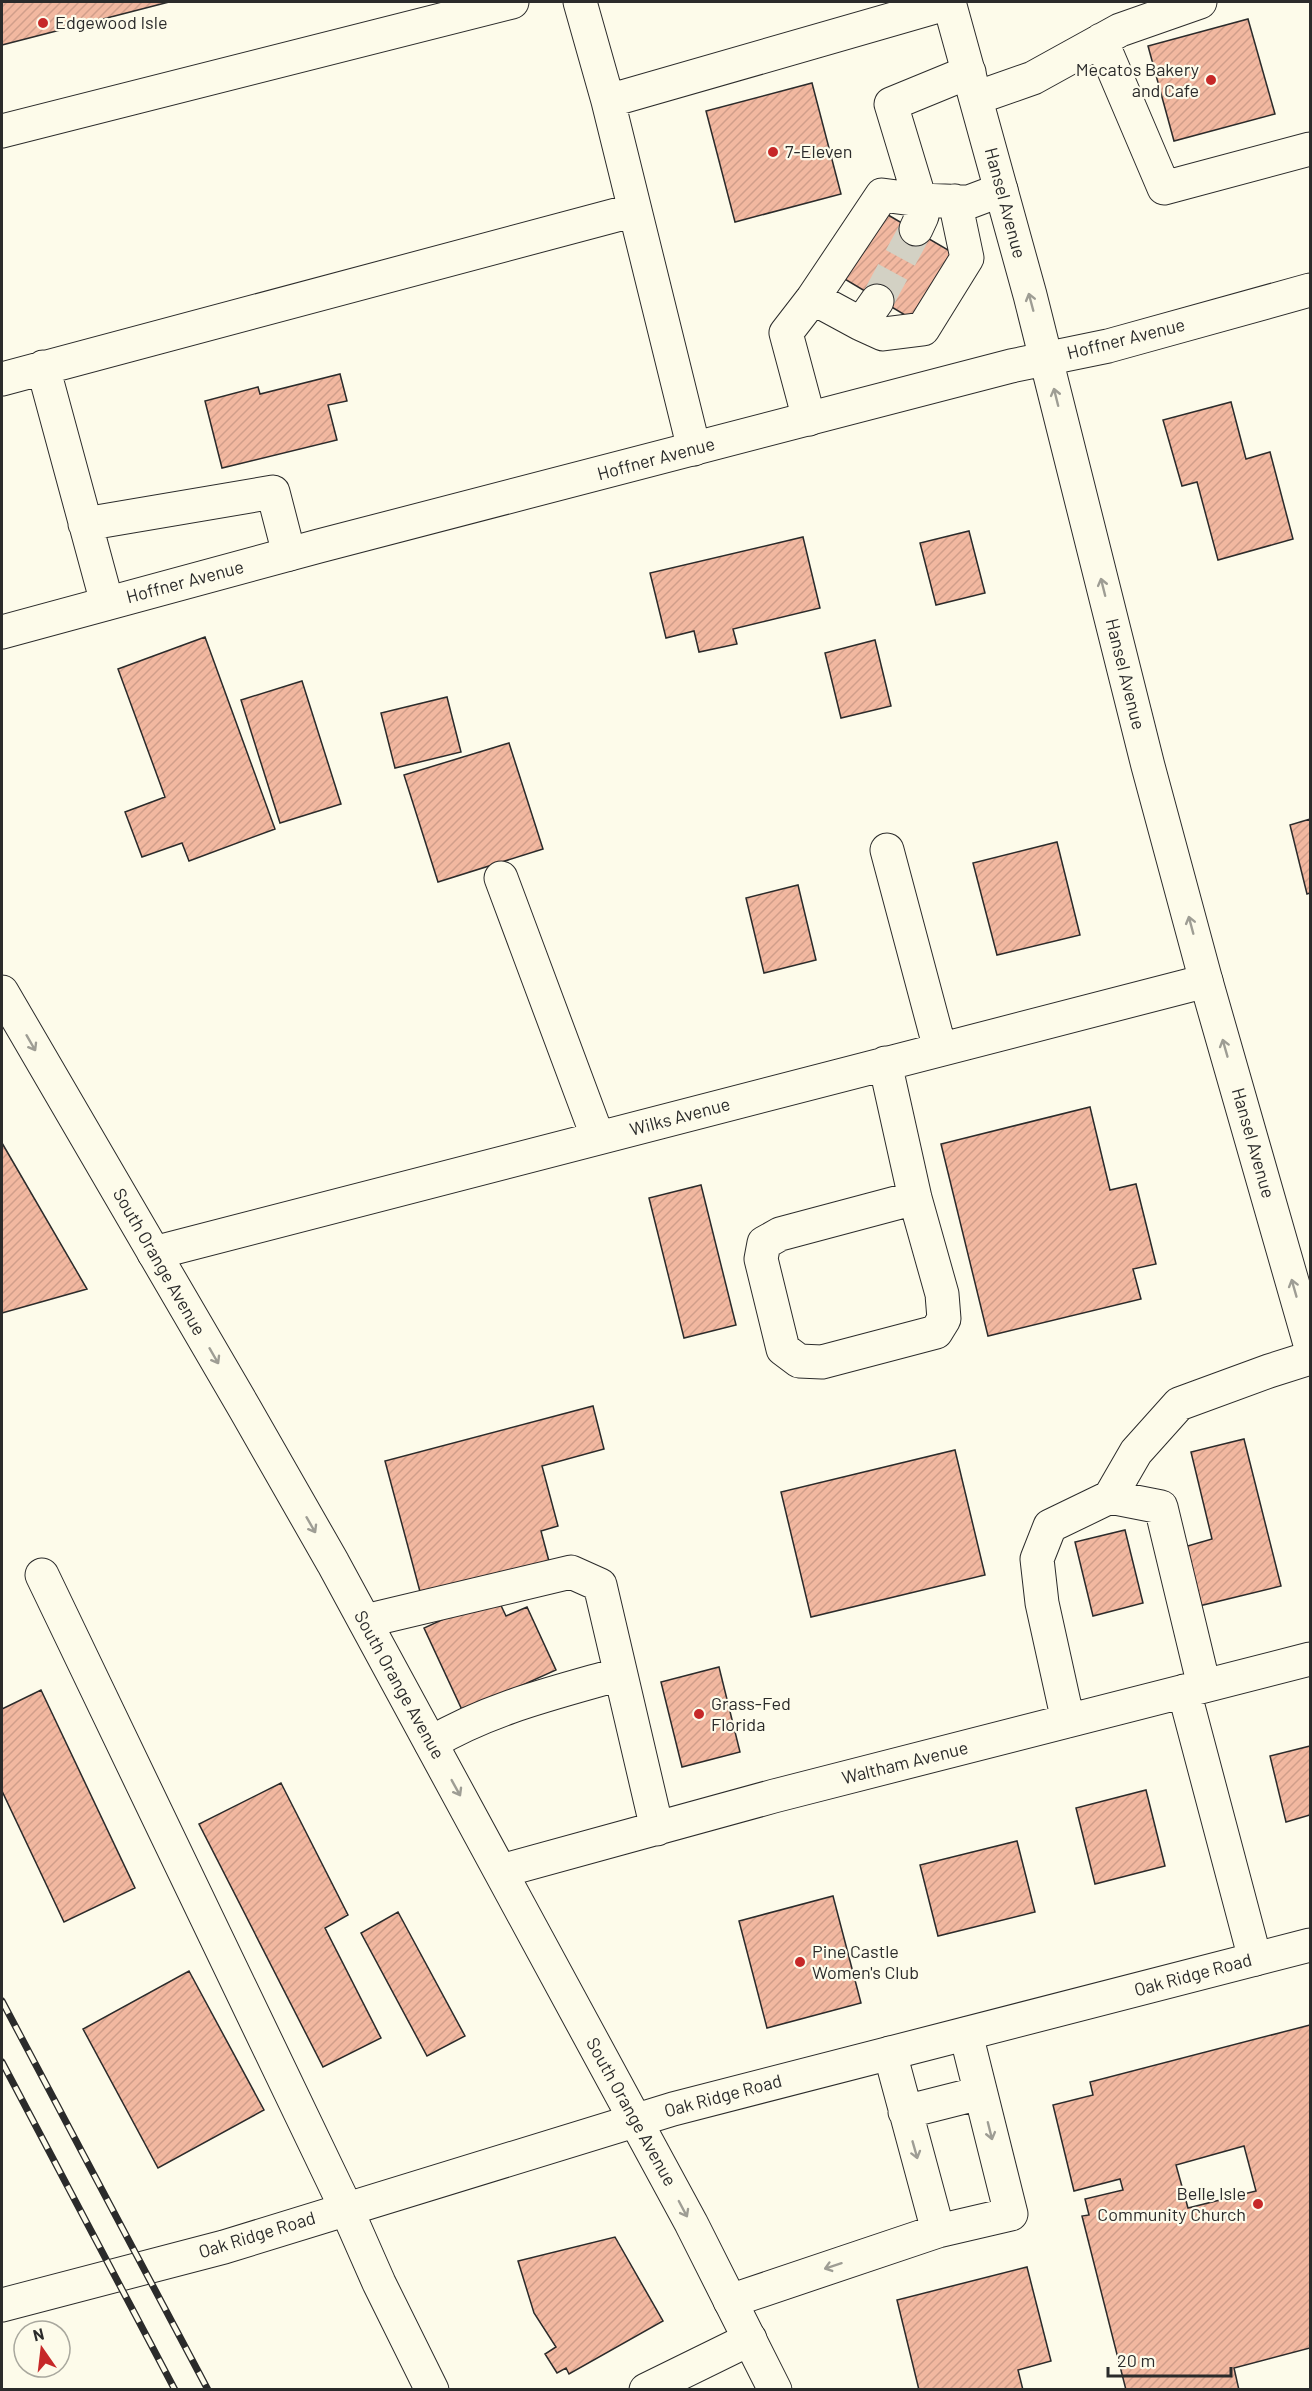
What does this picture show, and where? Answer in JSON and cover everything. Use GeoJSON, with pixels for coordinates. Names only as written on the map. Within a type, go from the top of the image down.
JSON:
{"type":"FeatureCollection","features":[{"type":"Feature","properties":{"kind":"main road"},"geometry":{"type":"LineString","coordinates":[[2,131],[512,2]]}},
{"type":"Feature","properties":{"kind":"main road"},"geometry":{"type":"LineString","coordinates":[[580,2],[608,101],[694,449]]}},
{"type":"Feature","properties":{"kind":"main road"},"geometry":{"type":"LineString","coordinates":[[608,101],[949,2]]}},
{"type":"Feature","properties":{"kind":"main road","name":"Hansel Avenue"},"geometry":{"type":"LineString","coordinates":[[949,2],[1046,359],[1148,766],[1206,981],[1311,1344]]}},
{"type":"Feature","properties":{"kind":"main road"},"geometry":{"type":"LineString","coordinates":[[918,214],[891,105],[973,85],[1033,78],[1120,30],[1200,2]]}},
{"type":"Feature","properties":{"kind":"main road"},"geometry":{"type":"LineString","coordinates":[[1101,40],[1164,188],[1311,149]]}},
{"type":"Feature","properties":{"kind":"main road"},"geometry":{"type":"LineString","coordinates":[[809,419],[786,333],[813,298],[882,195],[918,214],[955,201],[969,202],[1001,190]]}},
{"type":"Feature","properties":{"kind":"main road"},"geometry":{"type":"LineString","coordinates":[[813,298],[869,313],[883,334],[923,329],[967,258],[955,201]]}},
{"type":"Feature","properties":{"kind":"main road"},"geometry":{"type":"LineString","coordinates":[[2,379],[635,210]]}},
{"type":"Feature","properties":{"kind":"main road","name":"Hoffner Avenue"},"geometry":{"type":"LineString","coordinates":[[3,626],[108,603],[809,419],[1046,359],[1107,346],[1311,290]]}},
{"type":"Feature","properties":{"kind":"main road"},"geometry":{"type":"LineString","coordinates":[[42,367],[108,603]]}},
{"type":"Feature","properties":{"kind":"main road"},"geometry":{"type":"LineString","coordinates":[[85,524],[273,492],[289,554]]}},
{"type":"Feature","properties":{"kind":"main road"},"geometry":{"type":"LineString","coordinates":[[888,850],[940,1050]]}},
{"type":"Feature","properties":{"kind":"main road"},"geometry":{"type":"LineString","coordinates":[[501,878],[598,1138]]}},
{"type":"Feature","properties":{"kind":"main road","name":"Wilks Avenue"},"geometry":{"type":"LineString","coordinates":[[154,1253],[1206,981]]}},
{"type":"Feature","properties":{"kind":"main road","name":"South Orange Avenue"},"geometry":{"type":"LineString","coordinates":[[2,992],[251,1419],[431,1743],[636,2120],[775,2390]]}},
{"type":"Feature","properties":{"kind":"main road"},"geometry":{"type":"LineString","coordinates":[[885,1063],[915,1198],[942,1294],[944,1319],[936,1332],[822,1362],[799,1361],[783,1349],[761,1259],[764,1243],[780,1234],[915,1198]]}},
{"type":"Feature","properties":{"kind":"main road"},"geometry":{"type":"LineString","coordinates":[[1068,1721],[1042,1603],[1036,1559],[1050,1526],[1110,1497],[1136,1452],[1179,1404],[1311,1358]]}},
{"type":"Feature","properties":{"kind":"main road"},"geometry":{"type":"LineString","coordinates":[[1110,1497],[1161,1507],[1194,1689],[1255,1959]]}},
{"type":"Feature","properties":{"kind":"main road"},"geometry":{"type":"LineString","coordinates":[[364,1622],[571,1572],[600,1585],[657,1829]]}},
{"type":"Feature","properties":{"kind":"main road"},"geometry":{"type":"LineString","coordinates":[[42,1575],[432,2390]]}},
{"type":"Feature","properties":{"kind":"main road","name":"Waltham Avenue"},"geometry":{"type":"LineString","coordinates":[[501,1871],[1311,1659]]}},
{"type":"Feature","properties":{"kind":"main road"},"geometry":{"type":"LineString","coordinates":[[431,1743],[462,1724],[504,1708],[620,1674]]}},
{"type":"Feature","properties":{"kind":"main road","name":"Oak Ridge Road"},"geometry":{"type":"LineString","coordinates":[[2,2305],[224,2247],[636,2120],[1311,1945]]}},
{"type":"Feature","properties":{"kind":"main road"},"geometry":{"type":"LineString","coordinates":[[730,2301],[938,2231],[1011,2214],[966,2034]]}},
{"type":"Feature","properties":{"kind":"main road"},"geometry":{"type":"LineString","coordinates":[[890,2053],[938,2231]]}},
{"type":"Feature","properties":{"kind":"main road"},"geometry":{"type":"LineString","coordinates":[[905,2112],[981,2092]]}},
{"type":"Feature","properties":{"kind":"main road"},"geometry":{"type":"LineString","coordinates":[[646,2390],[750,2339]]}},
{"type":"Feature","properties":{"kind":"building","name":"Edgewood Isle"},"geometry":{"type":"Polygon","coordinates":[[[2,2],[169,2],[2,45],[2,2]]]}},
{"type":"Feature","properties":{"kind":"building","name":"Mecatos Bakery and Cafe"},"geometry":{"type":"Polygon","coordinates":[[[1248,19],[1275,114],[1174,141],[1148,46],[1248,19]]]}},
{"type":"Feature","properties":{"kind":"building"},"geometry":{"type":"Polygon","coordinates":[[[812,83],[841,194],[735,222],[706,111],[812,83]]]}},
{"type":"Feature","properties":{"kind":"building"},"geometry":{"type":"Polygon","coordinates":[[[883,212],[960,257],[920,324],[843,278],[883,212]]]}},
{"type":"Feature","properties":{"kind":"building"},"geometry":{"type":"Polygon","coordinates":[[[340,374],[347,401],[328,405],[337,440],[222,468],[205,401],[258,387],[260,394],[340,374]]]}},
{"type":"Feature","properties":{"kind":"building"},"geometry":{"type":"Polygon","coordinates":[[[1231,402],[1246,459],[1270,452],[1293,539],[1218,560],[1197,482],[1182,486],[1163,420],[1231,402]]]}},
{"type":"Feature","properties":{"kind":"building"},"geometry":{"type":"Polygon","coordinates":[[[969,531],[985,593],[936,605],[920,543],[969,531]]]}},
{"type":"Feature","properties":{"kind":"building"},"geometry":{"type":"Polygon","coordinates":[[[803,537],[820,608],[733,629],[737,644],[699,652],[694,631],[666,638],[650,573],[803,537]]]}},
{"type":"Feature","properties":{"kind":"building"},"geometry":{"type":"Polygon","coordinates":[[[205,637],[275,829],[189,861],[182,843],[142,857],[125,812],[165,797],[118,669],[205,637]]]}},
{"type":"Feature","properties":{"kind":"building"},"geometry":{"type":"Polygon","coordinates":[[[875,640],[891,706],[841,718],[825,653],[875,640]]]}},
{"type":"Feature","properties":{"kind":"building"},"geometry":{"type":"Polygon","coordinates":[[[302,681],[341,804],[280,823],[241,700],[302,681]]]}},
{"type":"Feature","properties":{"kind":"building"},"geometry":{"type":"Polygon","coordinates":[[[447,697],[461,752],[395,768],[381,713],[447,697]]]}},
{"type":"Feature","properties":{"kind":"building"},"geometry":{"type":"Polygon","coordinates":[[[509,743],[543,849],[438,882],[404,775],[509,743]]]}},
{"type":"Feature","properties":{"kind":"building"},"geometry":{"type":"Polygon","coordinates":[[[1310,819],[1310,893],[1307,894],[1290,825],[1310,819]]]}},
{"type":"Feature","properties":{"kind":"building"},"geometry":{"type":"Polygon","coordinates":[[[1057,842],[1080,935],[997,955],[973,863],[1057,842]]]}},
{"type":"Feature","properties":{"kind":"building"},"geometry":{"type":"Polygon","coordinates":[[[798,885],[816,960],[764,973],[746,898],[798,885]]]}},
{"type":"Feature","properties":{"kind":"building"},"geometry":{"type":"Polygon","coordinates":[[[1090,1107],[1110,1190],[1136,1184],[1156,1264],[1133,1269],[1141,1299],[988,1336],[941,1144],[1090,1107]]]}},
{"type":"Feature","properties":{"kind":"building"},"geometry":{"type":"Polygon","coordinates":[[[2,1143],[87,1289],[2,1313],[2,1143]]]}},
{"type":"Feature","properties":{"kind":"building"},"geometry":{"type":"Polygon","coordinates":[[[701,1185],[736,1325],[684,1338],[649,1198],[701,1185]]]}},
{"type":"Feature","properties":{"kind":"building"},"geometry":{"type":"Polygon","coordinates":[[[593,1406],[604,1449],[542,1466],[558,1526],[541,1531],[550,1565],[422,1599],[385,1461],[593,1406]]]}},
{"type":"Feature","properties":{"kind":"building"},"geometry":{"type":"Polygon","coordinates":[[[1244,1439],[1281,1586],[1199,1606],[1184,1547],[1212,1539],[1191,1452],[1244,1439]]]}},
{"type":"Feature","properties":{"kind":"building"},"geometry":{"type":"Polygon","coordinates":[[[955,1450],[985,1575],[811,1617],[781,1492],[955,1450]]]}},
{"type":"Feature","properties":{"kind":"building"},"geometry":{"type":"Polygon","coordinates":[[[1125,1530],[1143,1603],[1093,1616],[1075,1542],[1125,1530]]]}},
{"type":"Feature","properties":{"kind":"building"},"geometry":{"type":"Polygon","coordinates":[[[496,1595],[506,1616],[527,1607],[556,1670],[463,1712],[424,1628],[496,1595]]]}},
{"type":"Feature","properties":{"kind":"building"},"geometry":{"type":"Polygon","coordinates":[[[719,1667],[740,1752],[682,1767],[661,1682],[719,1667]]]}},
{"type":"Feature","properties":{"kind":"building"},"geometry":{"type":"Polygon","coordinates":[[[41,1690],[135,1888],[64,1922],[2,1791],[2,1709],[41,1690]]]}},
{"type":"Feature","properties":{"kind":"building"},"geometry":{"type":"Polygon","coordinates":[[[1310,1746],[1310,1815],[1286,1822],[1270,1756],[1310,1746]]]}},
{"type":"Feature","properties":{"kind":"building"},"geometry":{"type":"Polygon","coordinates":[[[281,1783],[348,1915],[325,1928],[381,2038],[323,2067],[199,1824],[281,1783]]]}},
{"type":"Feature","properties":{"kind":"building"},"geometry":{"type":"Polygon","coordinates":[[[1146,1790],[1165,1866],[1095,1884],[1076,1808],[1146,1790]]]}},
{"type":"Feature","properties":{"kind":"building"},"geometry":{"type":"Polygon","coordinates":[[[1017,1841],[1035,1912],[938,1936],[920,1865],[1017,1841]]]}},
{"type":"Feature","properties":{"kind":"building","name":"Pine Castle Women's Club"},"geometry":{"type":"Polygon","coordinates":[[[833,1896],[861,2003],[767,2028],[739,1921],[833,1896]]]}},
{"type":"Feature","properties":{"kind":"building"},"geometry":{"type":"Polygon","coordinates":[[[398,1912],[465,2036],[427,2056],[361,1933],[398,1912]]]}},
{"type":"Feature","properties":{"kind":"building"},"geometry":{"type":"Polygon","coordinates":[[[189,1971],[264,2110],[158,2168],[83,2029],[189,1971]]]}},
{"type":"Feature","properties":{"kind":"building","name":"Belle Isle Community Church"},"geometry":{"type":"Polygon","coordinates":[[[1310,2025],[1310,2348],[1234,2368],[1239,2390],[1126,2390],[1082,2216],[1089,2215],[1085,2199],[1123,2190],[1120,2179],[1074,2191],[1053,2105],[1093,2095],[1090,2082],[1310,2025]],[[1244,2146],[1176,2165],[1188,2208],[1256,2191],[1244,2146]]]}},
{"type":"Feature","properties":{"kind":"building"},"geometry":{"type":"Polygon","coordinates":[[[615,2237],[663,2321],[569,2374],[566,2368],[557,2373],[545,2354],[556,2347],[534,2313],[518,2261],[615,2237]]]}},
{"type":"Feature","properties":{"kind":"building"},"geometry":{"type":"Polygon","coordinates":[[[1027,2267],[1051,2361],[1018,2370],[1023,2390],[919,2390],[897,2300],[1027,2267]]]}},
{"type":"Feature","properties":{"kind":"tunnel"},"geometry":{"type":"LineString","coordinates":[[877,301],[916,229]]}},
{"type":"Feature","properties":{"kind":"railway"},"geometry":{"type":"LineString","coordinates":[[2,2001],[208,2390]]}},
{"type":"Feature","properties":{"kind":"railway"},"geometry":{"type":"LineString","coordinates":[[2,2062],[175,2390]]}},
{"type":"Feature","properties":{"kind":"place","name":"Edgewood Isle"},"geometry":{"type":"Point","coordinates":[43,23]}},
{"type":"Feature","properties":{"kind":"place","name":"Mecatos Bakery and Cafe"},"geometry":{"type":"Point","coordinates":[1211,80]}},
{"type":"Feature","properties":{"kind":"place","name":"7-Eleven"},"geometry":{"type":"Point","coordinates":[773,152]}},
{"type":"Feature","properties":{"kind":"place","name":"Grass-Fed Florida"},"geometry":{"type":"Point","coordinates":[699,1714]}},
{"type":"Feature","properties":{"kind":"place","name":"Pine Castle Women's Club"},"geometry":{"type":"Point","coordinates":[800,1962]}},
{"type":"Feature","properties":{"kind":"place","name":"Belle Isle Community Church"},"geometry":{"type":"Point","coordinates":[1258,2204]}}]}
